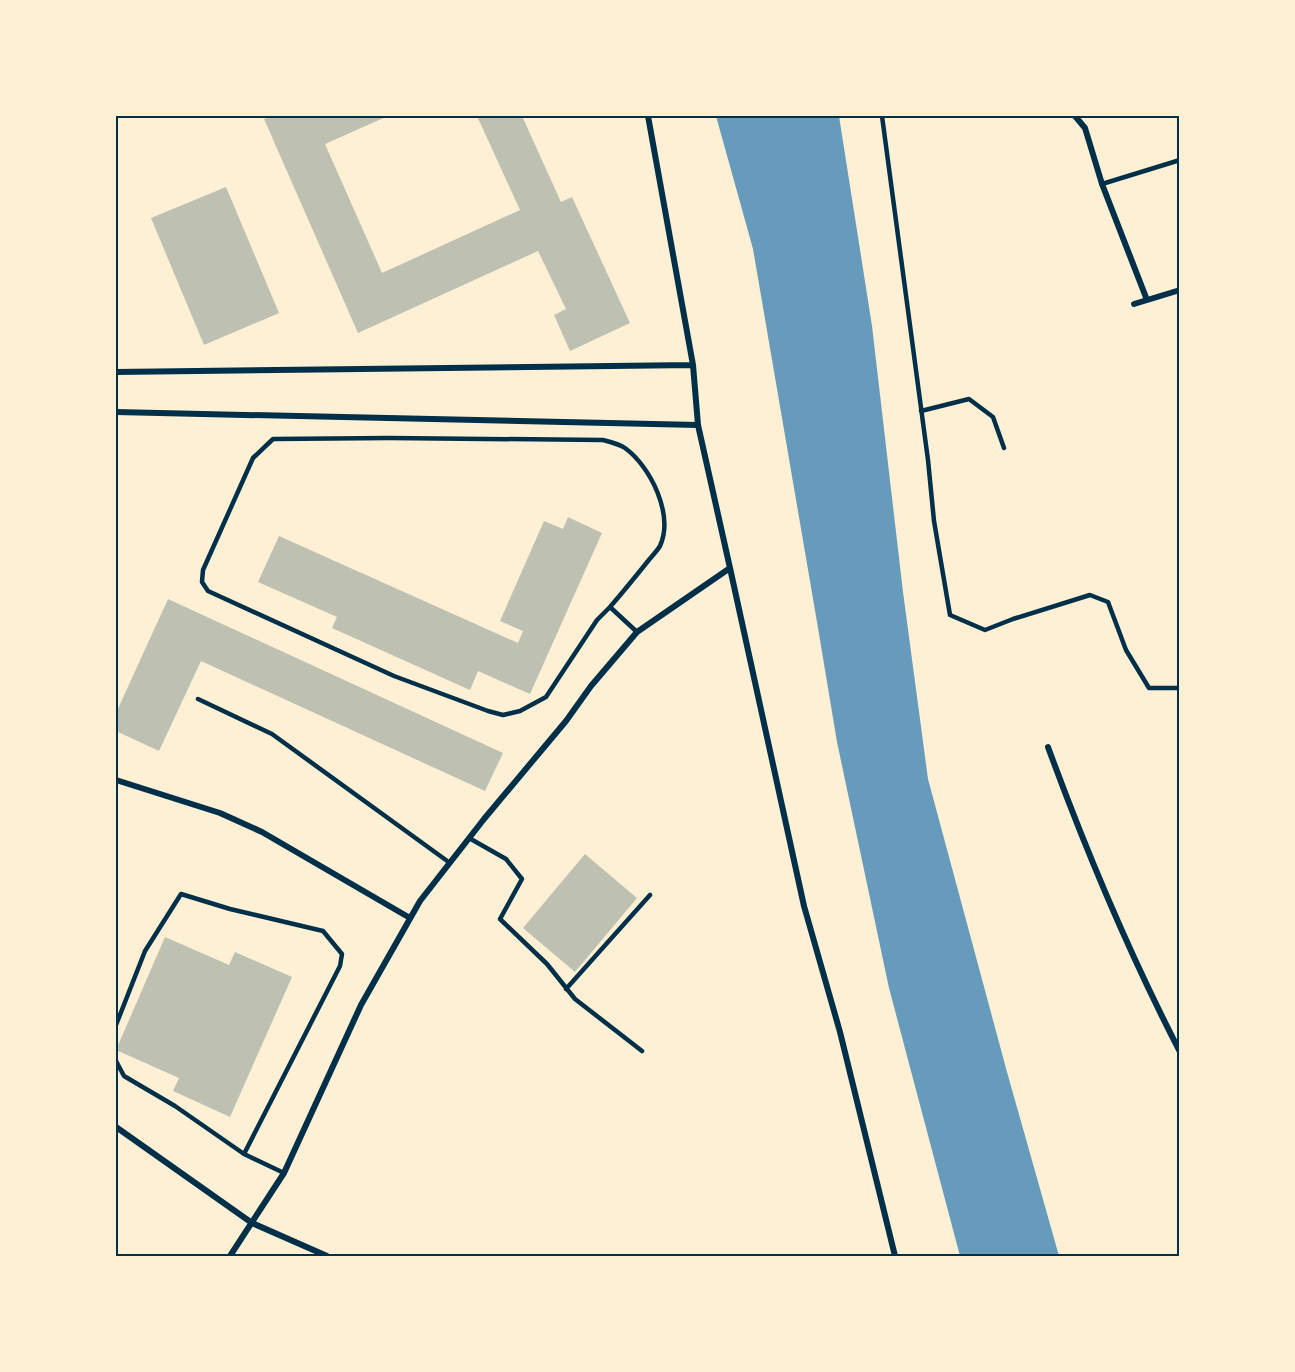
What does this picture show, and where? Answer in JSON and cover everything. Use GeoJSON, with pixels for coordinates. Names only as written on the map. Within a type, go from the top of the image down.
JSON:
{"type":"FeatureCollection","features":[{"type":"Feature","properties":{"kind":"street"},"geometry":{"type":"LineString","coordinates":[[648,116],[693,365],[698,425],[804,906],[840,1032],[895,1257]]}},
{"type":"Feature","properties":{"kind":"street"},"geometry":{"type":"LineString","coordinates":[[1075,116],[1085,128],[1102,184],[1147,300]]}},
{"type":"Feature","properties":{"kind":"street"},"geometry":{"type":"LineString","coordinates":[[1134,304],[1179,290]]}},
{"type":"Feature","properties":{"kind":"street"},"geometry":{"type":"LineString","coordinates":[[116,372],[693,365]]}},
{"type":"Feature","properties":{"kind":"street"},"geometry":{"type":"LineString","coordinates":[[116,412],[698,425]]}},
{"type":"Feature","properties":{"kind":"street"},"geometry":{"type":"LineString","coordinates":[[230,1257],[284,1173],[361,1005],[420,901],[468,838],[637,632],[730,568]]}},
{"type":"Feature","properties":{"kind":"street"},"geometry":{"type":"LineString","coordinates":[[1048,747],[1103,890],[1179,1052]]}},
{"type":"Feature","properties":{"kind":"street"},"geometry":{"type":"LineString","coordinates":[[116,780],[220,813],[262,832],[410,918]]}},
{"type":"Feature","properties":{"kind":"street"},"geometry":{"type":"LineString","coordinates":[[116,1127],[252,1223],[327,1257]]}},
{"type":"Feature","properties":{"kind":"lane"},"geometry":{"type":"LineString","coordinates":[[882,116],[934,521],[950,615],[985,630],[1090,595],[1108,602],[1126,650],[1149,688],[1179,688]]}},
{"type":"Feature","properties":{"kind":"lane"},"geometry":{"type":"LineString","coordinates":[[1102,184],[1179,160]]}},
{"type":"Feature","properties":{"kind":"lane"},"geometry":{"type":"LineString","coordinates":[[921,411],[969,399],[993,417],[1004,448]]}},
{"type":"Feature","properties":{"kind":"lane"},"geometry":{"type":"LineString","coordinates":[[273,439],[603,440],[626,449],[645,468],[657,491],[664,518],[659,547],[610,607],[597,620],[546,697],[520,711],[503,714],[488,711],[394,676],[208,591],[202,582],[203,570],[253,458],[273,439]]}},
{"type":"Feature","properties":{"kind":"lane"},"geometry":{"type":"LineString","coordinates":[[610,607],[637,632]]}},
{"type":"Feature","properties":{"kind":"lane"},"geometry":{"type":"LineString","coordinates":[[198,699],[272,734],[450,863]]}},
{"type":"Feature","properties":{"kind":"lane"},"geometry":{"type":"LineString","coordinates":[[468,838],[506,859],[522,879],[500,919],[547,964],[575,999],[642,1051]]}},
{"type":"Feature","properties":{"kind":"lane"},"geometry":{"type":"LineString","coordinates":[[116,1025],[145,951],[182,894],[230,909],[323,931],[342,954],[340,966],[244,1154]]}},
{"type":"Feature","properties":{"kind":"lane"},"geometry":{"type":"LineString","coordinates":[[566,989],[650,895]]}},
{"type":"Feature","properties":{"kind":"lane"},"geometry":{"type":"LineString","coordinates":[[116,1061],[124,1076],[175,1106],[244,1154],[284,1173]]}},
{"type":"Feature","properties":{"kind":"water"},"geometry":{"type":"Polygon","coordinates":[[[716,116],[839,116],[872,326],[903,592],[928,779],[1059,1256],[960,1256],[889,988],[837,742],[753,249],[716,116]]]}},
{"type":"Feature","properties":{"kind":"building"},"geometry":{"type":"Polygon","coordinates":[[[272,116],[388,116],[325,144],[382,273],[520,210],[477,116],[522,116],[561,202],[572,197],[630,323],[570,351],[554,315],[566,309],[538,251],[358,333],[264,119],[272,116]]]}},
{"type":"Feature","properties":{"kind":"building"},"geometry":{"type":"Polygon","coordinates":[[[226,187],[279,313],[204,345],[151,218],[226,187]]]}},
{"type":"Feature","properties":{"kind":"building"},"geometry":{"type":"Polygon","coordinates":[[[568,517],[602,533],[530,694],[478,671],[470,690],[332,628],[337,617],[258,582],[279,536],[518,643],[523,631],[500,621],[544,521],[563,529],[568,517]]]}},
{"type":"Feature","properties":{"kind":"building"},"geometry":{"type":"Polygon","coordinates":[[[168,599],[503,753],[485,791],[201,661],[159,751],[116,731],[116,713],[168,599]]]}},
{"type":"Feature","properties":{"kind":"building"},"geometry":{"type":"Polygon","coordinates":[[[585,854],[637,898],[575,972],[523,928],[585,854]]]}},
{"type":"Feature","properties":{"kind":"building"},"geometry":{"type":"Polygon","coordinates":[[[165,937],[229,965],[235,952],[292,977],[230,1117],[173,1091],[179,1078],[116,1050],[165,937]]]}}]}
